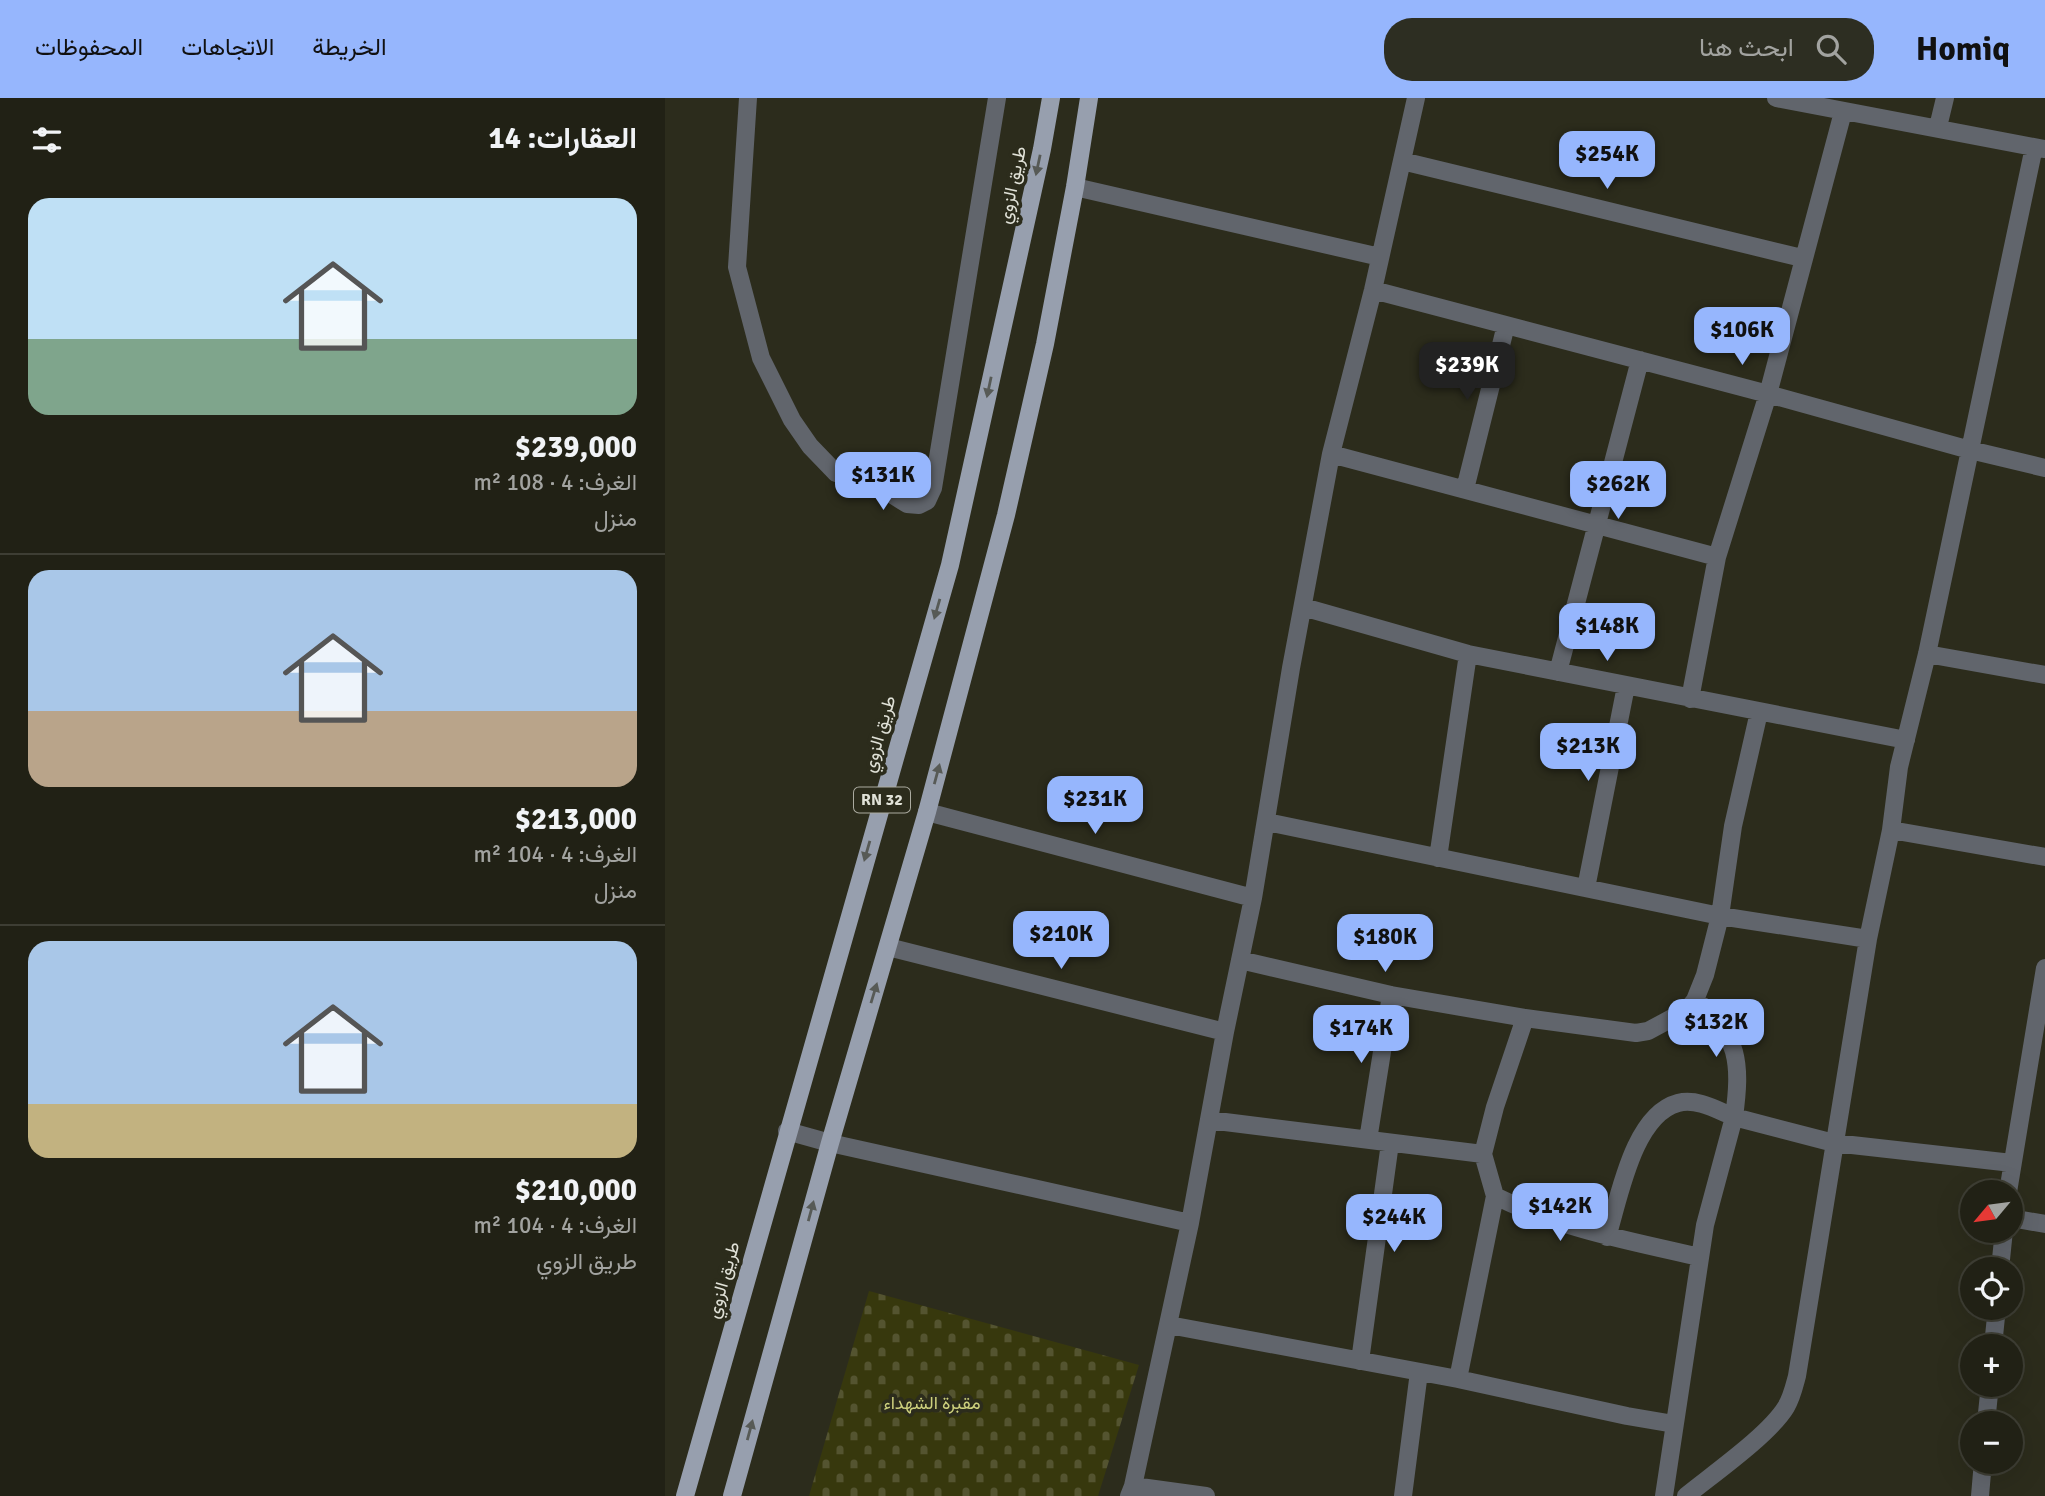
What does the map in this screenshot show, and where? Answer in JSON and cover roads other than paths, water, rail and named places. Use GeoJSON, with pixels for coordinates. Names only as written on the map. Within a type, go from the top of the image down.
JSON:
{"type":"FeatureCollection","features":[{"type":"Feature","properties":{"kind":"main road","name":"طريق الزوي"},"geometry":{"type":"LineString","coordinates":[[685,1496],[950,565],[1051,98]]}},
{"type":"Feature","properties":{"kind":"main road","name":"RN 32"},"geometry":{"type":"LineString","coordinates":[[732,1496],[829,1143],[927,812],[1009,502],[1045,344],[1089,98]]}},
{"type":"Feature","properties":{"kind":"street"},"geometry":{"type":"LineString","coordinates":[[748,98],[737,267],[761,358],[792,420],[810,446],[836,473],[880,487],[907,504],[919,505],[927,501],[933,488],[997,98]]}},
{"type":"Feature","properties":{"kind":"street"},"geometry":{"type":"LineString","coordinates":[[1206,1496],[1131,1491],[1190,1223],[1225,1032],[1268,822],[1331,454],[1373,290],[1416,98]]}},
{"type":"Feature","properties":{"kind":"street"},"geometry":{"type":"LineString","coordinates":[[1686,1496],[1758,1437],[1784,1410],[1791,1398],[1797,1376],[1868,939],[1891,830],[1899,767],[1927,654],[1970,450],[2040,148],[1776,98]]}},
{"type":"Feature","properties":{"kind":"street"},"geometry":{"type":"LineString","coordinates":[[1938,127],[1945,98]]}},
{"type":"Feature","properties":{"kind":"street"},"geometry":{"type":"LineString","coordinates":[[1690,699],[1717,557],[1768,394],[1843,111]]}},
{"type":"Feature","properties":{"kind":"street"},"geometry":{"type":"LineString","coordinates":[[1402,161],[1803,258]]}},
{"type":"Feature","properties":{"kind":"street"},"geometry":{"type":"LineString","coordinates":[[1075,187],[1380,257]]}},
{"type":"Feature","properties":{"kind":"street"},"geometry":{"type":"LineString","coordinates":[[1373,290],[2045,468]]}},
{"type":"Feature","properties":{"kind":"street"},"geometry":{"type":"LineString","coordinates":[[1465,489],[1506,325]]}},
{"type":"Feature","properties":{"kind":"street"},"geometry":{"type":"LineString","coordinates":[[1558,672],[1640,360]]}},
{"type":"Feature","properties":{"kind":"street"},"geometry":{"type":"LineString","coordinates":[[1331,454],[1598,523],[1717,557]]}},
{"type":"Feature","properties":{"kind":"street"},"geometry":{"type":"LineString","coordinates":[[1303,607],[1468,654],[1906,740]]}},
{"type":"Feature","properties":{"kind":"street"},"geometry":{"type":"LineString","coordinates":[[1438,858],[1468,654]]}},
{"type":"Feature","properties":{"kind":"street"},"geometry":{"type":"LineString","coordinates":[[1927,654],[2045,675]]}},
{"type":"Feature","properties":{"kind":"street"},"geometry":{"type":"LineString","coordinates":[[1586,888],[1626,686]]}},
{"type":"Feature","properties":{"kind":"street"},"geometry":{"type":"LineString","coordinates":[[1240,960],[1391,995],[1525,1018],[1636,1033],[1648,1031],[1667,1022],[1687,1010],[1695,1000],[1705,975],[1720,916],[1733,826],[1759,712]]}},
{"type":"Feature","properties":{"kind":"street"},"geometry":{"type":"LineString","coordinates":[[927,812],[1253,898]]}},
{"type":"Feature","properties":{"kind":"street"},"geometry":{"type":"LineString","coordinates":[[1268,822],[1720,916],[1868,939]]}},
{"type":"Feature","properties":{"kind":"street"},"geometry":{"type":"LineString","coordinates":[[1891,830],[2045,857]]}},
{"type":"Feature","properties":{"kind":"street"},"geometry":{"type":"LineString","coordinates":[[888,947],[1225,1032]]}},
{"type":"Feature","properties":{"kind":"street"},"geometry":{"type":"LineString","coordinates":[[2010,1180],[2045,968]]}},
{"type":"Feature","properties":{"kind":"street"},"geometry":{"type":"LineString","coordinates":[[1368,1140],[1391,995]]}},
{"type":"Feature","properties":{"kind":"street"},"geometry":{"type":"LineString","coordinates":[[1664,1496],[1705,1224],[1734,1117],[1739,1081],[1738,1060],[1726,1035],[1712,1013],[1695,1000]]}},
{"type":"Feature","properties":{"kind":"street"},"geometry":{"type":"LineString","coordinates":[[1458,1379],[1495,1196],[1483,1154],[1495,1107],[1525,1018]]}},
{"type":"Feature","properties":{"kind":"street"},"geometry":{"type":"LineString","coordinates":[[1607,1237],[1630,1160],[1647,1125],[1678,1103],[1697,1102],[1734,1117],[1835,1143],[2012,1163]]}},
{"type":"Feature","properties":{"kind":"street"},"geometry":{"type":"LineString","coordinates":[[1209,1120],[1483,1154]]}},
{"type":"Feature","properties":{"kind":"street"},"geometry":{"type":"LineString","coordinates":[[787,1131],[829,1143],[1190,1223]]}},
{"type":"Feature","properties":{"kind":"street"},"geometry":{"type":"LineString","coordinates":[[1360,1361],[1390,1143]]}},
{"type":"Feature","properties":{"kind":"street"},"geometry":{"type":"LineString","coordinates":[[1495,1196],[1532,1214],[1607,1237],[1700,1257]]}},
{"type":"Feature","properties":{"kind":"street"},"geometry":{"type":"LineString","coordinates":[[2023,1220],[2045,1224]]}},
{"type":"Feature","properties":{"kind":"street"},"geometry":{"type":"LineString","coordinates":[[1168,1325],[1458,1379],[1674,1424]]}},
{"type":"Feature","properties":{"kind":"street"},"geometry":{"type":"LineString","coordinates":[[1403,1496],[1419,1372]]}},
{"type":"Feature","properties":{"kind":"street"},"geometry":{"type":"LineString","coordinates":[[1980,1496],[1982,1474]]}},
{"type":"Feature","properties":{"kind":"park label","name":"مقبرة الشهداء"},"geometry":{"type":"Point","coordinates":[932,1403]}}]}
